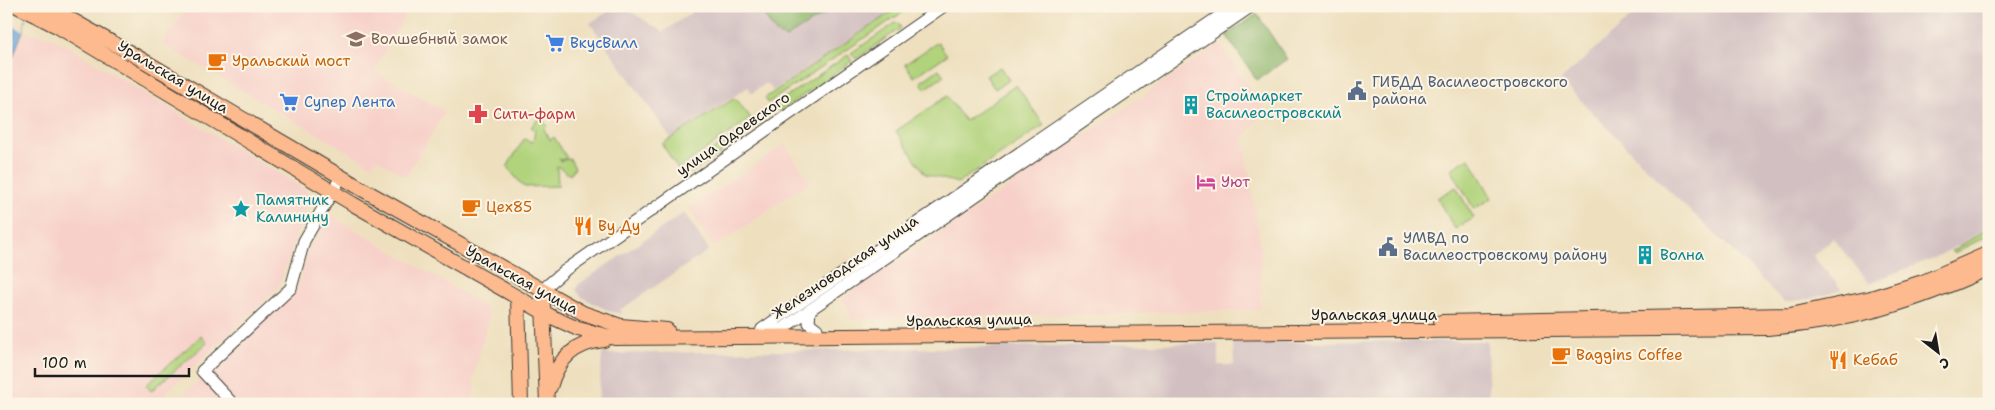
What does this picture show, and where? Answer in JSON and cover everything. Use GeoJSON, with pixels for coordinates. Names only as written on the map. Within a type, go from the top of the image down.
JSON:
{"type":"FeatureCollection","features":[{"type":"Feature","properties":{"kind":"main road","name":"Уральская улица"},"geometry":{"type":"LineString","coordinates":[[48,6],[341,177],[542,290],[592,317],[630,328],[760,333],[782,329],[1348,323],[1790,315],[1871,298],[1923,282],[1989,253]]}},
{"type":"Feature","properties":{"kind":"main road","name":"Уральская улица"},"geometry":{"type":"LineString","coordinates":[[22,8],[57,26],[333,191],[518,298],[578,330],[615,338],[760,333],[1768,328],[1825,322],[1876,312],[1923,296],[1989,268]]}},
{"type":"Feature","properties":{"kind":"main road","name":"улица Одоевского"},"geometry":{"type":"LineString","coordinates":[[518,298],[542,290]]}},
{"type":"Feature","properties":{"kind":"main road"},"geometry":{"type":"LineString","coordinates":[[542,290],[547,402]]}},
{"type":"Feature","properties":{"kind":"main road"},"geometry":{"type":"LineString","coordinates":[[518,298],[521,403]]}},
{"type":"Feature","properties":{"kind":"main road"},"geometry":{"type":"LineString","coordinates":[[547,402],[557,368],[571,351],[590,341],[615,338]]}},
{"type":"Feature","properties":{"kind":"street","name":"улица Одоевского"},"geometry":{"type":"LineString","coordinates":[[542,290],[563,272],[944,6]]}},
{"type":"Feature","properties":{"kind":"street","name":"Железноводская улица"},"geometry":{"type":"LineString","coordinates":[[760,333],[1234,6]]}},
{"type":"Feature","properties":{"kind":"street","name":"Железноводская улица"},"geometry":{"type":"LineString","coordinates":[[782,329],[1252,6]]}},
{"type":"Feature","properties":{"kind":"street"},"geometry":{"type":"LineString","coordinates":[[233,404],[202,371],[291,288],[304,241],[341,177]]}},
{"type":"Feature","properties":{"kind":"street"},"geometry":{"type":"LineString","coordinates":[[810,310],[809,323],[817,329]]}},
{"type":"Feature","properties":{"kind":"shaded area"},"geometry":{"type":"Polygon","coordinates":[[[187,6],[410,6],[374,71],[445,112],[406,176],[376,159],[372,166],[162,44],[187,6]]]}},
{"type":"Feature","properties":{"kind":"shaded area"},"geometry":{"type":"Polygon","coordinates":[[[617,6],[622,6],[663,32],[691,13],[687,6],[899,6],[773,91],[767,83],[752,93],[748,87],[671,138],[590,23],[617,6]]]}},
{"type":"Feature","properties":{"kind":"shaded area"},"geometry":{"type":"Polygon","coordinates":[[[1643,6],[1989,6],[1989,226],[1934,258],[1869,283],[1833,238],[1813,256],[1842,290],[1809,299],[1784,302],[1670,192],[1561,80],[1643,6]]]}},
{"type":"Feature","properties":{"kind":"shaded area"},"geometry":{"type":"Polygon","coordinates":[[[23,31],[53,38],[311,193],[279,287],[154,404],[6,404],[6,75],[23,31]]]}},
{"type":"Feature","properties":{"kind":"shaded area"},"geometry":{"type":"Polygon","coordinates":[[[1220,44],[1265,110],[1243,138],[1261,247],[1260,310],[851,319],[843,298],[1220,44]]]}},
{"type":"Feature","properties":{"kind":"shaded area"},"geometry":{"type":"Polygon","coordinates":[[[785,145],[810,182],[714,247],[689,209],[785,145]]]}},
{"type":"Feature","properties":{"kind":"shaded area"},"geometry":{"type":"Polygon","coordinates":[[[684,213],[709,250],[620,310],[622,314],[612,312],[591,302],[582,297],[576,290],[579,284],[684,213]]]}},
{"type":"Feature","properties":{"kind":"shaded area"},"geometry":{"type":"Polygon","coordinates":[[[329,214],[486,307],[489,316],[473,380],[476,386],[471,404],[174,404],[297,289],[309,248],[329,214]]]}},
{"type":"Feature","properties":{"kind":"shaded area"},"geometry":{"type":"Polygon","coordinates":[[[1487,341],[1489,404],[598,404],[602,354],[1218,343],[1218,365],[1234,365],[1233,342],[1487,341]]]}},
{"type":"Feature","properties":{"kind":"green space"},"geometry":{"type":"Polygon","coordinates":[[[758,6],[836,6],[786,38],[776,33],[758,6]]]}},
{"type":"Feature","properties":{"kind":"green space"},"geometry":{"type":"Polygon","coordinates":[[[900,6],[903,12],[768,103],[765,98],[900,6]]]}},
{"type":"Feature","properties":{"kind":"green space"},"geometry":{"type":"Polygon","coordinates":[[[1257,14],[1287,59],[1257,80],[1226,35],[1257,14]]]}},
{"type":"Feature","properties":{"kind":"green space"},"geometry":{"type":"Polygon","coordinates":[[[897,22],[901,28],[856,59],[851,53],[897,22]]]}},
{"type":"Feature","properties":{"kind":"green space"},"geometry":{"type":"Polygon","coordinates":[[[938,42],[947,55],[914,77],[905,64],[938,42]]]}},
{"type":"Feature","properties":{"kind":"green space"},"geometry":{"type":"Polygon","coordinates":[[[848,55],[852,61],[781,111],[771,107],[848,55]]]}},
{"type":"Feature","properties":{"kind":"green space"},"geometry":{"type":"Polygon","coordinates":[[[1000,67],[1009,80],[995,89],[986,76],[1000,67]]]}},
{"type":"Feature","properties":{"kind":"green space"},"geometry":{"type":"Polygon","coordinates":[[[939,69],[944,76],[925,89],[921,82],[939,69]]]}},
{"type":"Feature","properties":{"kind":"green space"},"geometry":{"type":"Polygon","coordinates":[[[1016,85],[1044,125],[958,183],[925,174],[896,131],[947,96],[965,121],[1016,85]]]}},
{"type":"Feature","properties":{"kind":"green space"},"geometry":{"type":"Polygon","coordinates":[[[735,98],[751,118],[678,169],[662,144],[735,98]]]}},
{"type":"Feature","properties":{"kind":"green space"},"geometry":{"type":"Polygon","coordinates":[[[537,120],[543,120],[547,126],[544,129],[550,140],[554,137],[567,158],[560,160],[559,158],[560,161],[570,159],[575,168],[570,175],[557,166],[558,186],[524,187],[507,167],[524,139],[533,142],[535,130],[531,127],[537,120]]]}},
{"type":"Feature","properties":{"kind":"green space"},"geometry":{"type":"Polygon","coordinates":[[[753,123],[750,132],[691,174],[687,168],[753,123]]]}},
{"type":"Feature","properties":{"kind":"green space"},"geometry":{"type":"Polygon","coordinates":[[[1469,158],[1492,198],[1474,209],[1451,169],[1469,158]]]}},
{"type":"Feature","properties":{"kind":"green space"},"geometry":{"type":"Polygon","coordinates":[[[1456,187],[1474,218],[1455,229],[1437,198],[1456,187]]]}},
{"type":"Feature","properties":{"kind":"green space"},"geometry":{"type":"Polygon","coordinates":[[[1989,228],[1989,235],[1954,253],[1952,251],[1989,228]]]}},
{"type":"Feature","properties":{"kind":"green space"},"geometry":{"type":"Polygon","coordinates":[[[201,336],[207,343],[151,391],[146,385],[201,336]]]}},
{"type":"Feature","properties":{"kind":"water"},"geometry":{"type":"Polygon","coordinates":[[[6,6],[28,6],[23,31],[6,75],[6,6]]]}},
{"type":"Feature","properties":{"kind":"pier"},"geometry":{"type":"Polygon","coordinates":[[[6,6],[28,6],[23,31],[6,23],[6,6]]]}},
{"type":"Feature","properties":{"kind":"place","name":"Волшебный замок"},"geometry":{"type":"Point","coordinates":[356,39]}},
{"type":"Feature","properties":{"kind":"place","name":"ВкусВилл"},"geometry":{"type":"Point","coordinates":[555,43]}},
{"type":"Feature","properties":{"kind":"place","name":"Уральский мост"},"geometry":{"type":"Point","coordinates":[217,61]}},
{"type":"Feature","properties":{"kind":"place","name":"ГИБДД Василеостровского района"},"geometry":{"type":"Point","coordinates":[1357,91]}},
{"type":"Feature","properties":{"kind":"place","name":"Супер Лента"},"geometry":{"type":"Point","coordinates":[289,102]}},
{"type":"Feature","properties":{"kind":"place","name":"Строймаркет Василеостровский"},"geometry":{"type":"Point","coordinates":[1191,105]}},
{"type":"Feature","properties":{"kind":"place","name":"Сити-фарм"},"geometry":{"type":"Point","coordinates":[478,114]}},
{"type":"Feature","properties":{"kind":"place","name":"Уют"},"geometry":{"type":"Point","coordinates":[1206,182]}},
{"type":"Feature","properties":{"kind":"place","name":"Цех85"},"geometry":{"type":"Point","coordinates":[471,207]}},
{"type":"Feature","properties":{"kind":"place","name":"Памятник Калинину"},"geometry":{"type":"Point","coordinates":[241,209]}},
{"type":"Feature","properties":{"kind":"place","name":"Ву Ду"},"geometry":{"type":"Point","coordinates":[583,226]}},
{"type":"Feature","properties":{"kind":"place","name":"УМВД по Василеостровскому району"},"geometry":{"type":"Point","coordinates":[1388,247]}},
{"type":"Feature","properties":{"kind":"place","name":"Волна"},"geometry":{"type":"Point","coordinates":[1645,255]}},
{"type":"Feature","properties":{"kind":"place","name":"Baggins Coffee"},"geometry":{"type":"Point","coordinates":[1561,355]}},
{"type":"Feature","properties":{"kind":"place","name":"Кебаб"},"geometry":{"type":"Point","coordinates":[1838,360]}}]}
